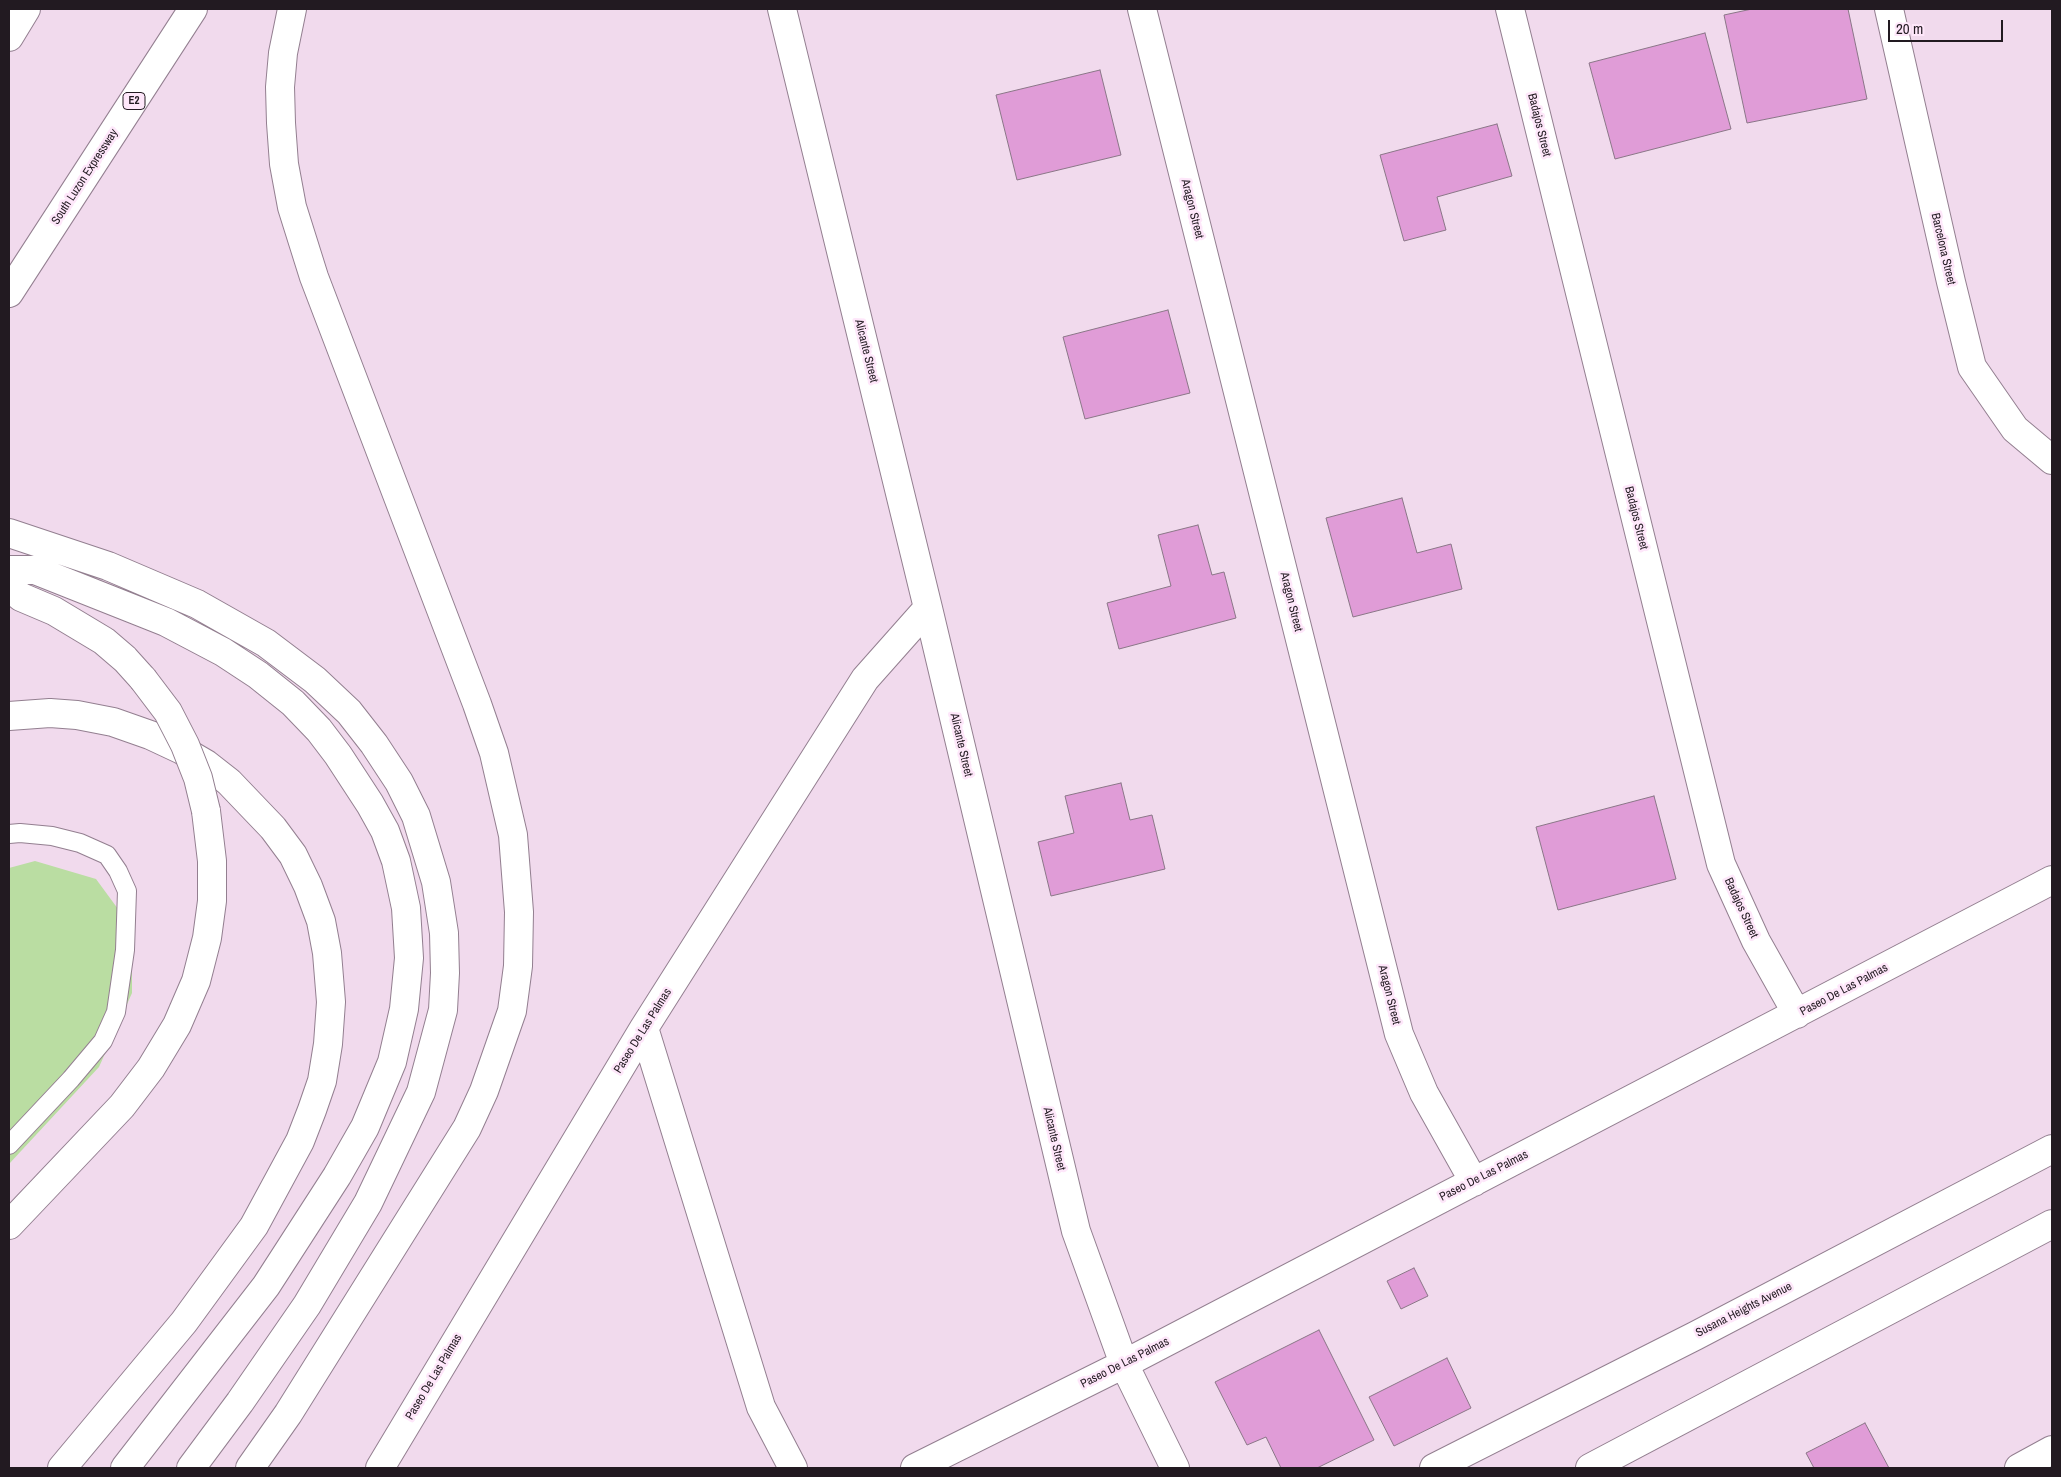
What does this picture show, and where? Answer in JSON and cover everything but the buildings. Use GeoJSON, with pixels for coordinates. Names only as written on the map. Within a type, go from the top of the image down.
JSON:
{"type":"FeatureCollection","features":[{"type":"Feature","properties":{"kind":"main road"},"geometry":{"type":"LineString","coordinates":[[9,37],[26,9]]}},
{"type":"Feature","properties":{"kind":"main road","name":"South Luzon Expressway"},"geometry":{"type":"LineString","coordinates":[[9,293],[193,9]]}},
{"type":"Feature","properties":{"kind":"main road"},"geometry":{"type":"LineString","coordinates":[[250,1468],[288,1414],[467,1128],[484,1091],[507,1027],[512,1011],[518,966],[519,912],[515,859],[505,794],[494,753],[314,277],[292,207],[284,164],[280,123],[280,87],[283,53],[292,9]]}},
{"type":"Feature","properties":{"kind":"main road","name":"Alicante Street"},"geometry":{"type":"LineString","coordinates":[[782,9],[928,608],[1076,1231],[1124,1364],[1175,1468]]}},
{"type":"Feature","properties":{"kind":"main road","name":"Aragon Street"},"geometry":{"type":"LineString","coordinates":[[1142,9],[1399,1034],[1424,1093],[1474,1182]]}},
{"type":"Feature","properties":{"kind":"main road","name":"Badajos Street"},"geometry":{"type":"LineString","coordinates":[[1510,9],[1721,864],[1756,941],[1797,1014]]}},
{"type":"Feature","properties":{"kind":"main road","name":"Barcelona Street"},"geometry":{"type":"LineString","coordinates":[[1889,9],[1950,282],[1972,367],[2015,429],[2052,460]]}},
{"type":"Feature","properties":{"kind":"main road"},"geometry":{"type":"LineString","coordinates":[[11,534],[108,566],[197,604],[266,642],[315,680],[349,712],[374,744],[399,782],[416,816],[436,882],[444,933],[443,1010],[421,1092],[368,1203],[307,1305],[240,1402],[190,1468]]}},
{"type":"Feature","properties":{"kind":"main road"},"geometry":{"type":"LineString","coordinates":[[9,570],[35,570],[166,622],[223,652],[258,675],[293,703],[333,749],[370,804],[385,831],[402,886],[406,908],[409,958],[404,1009],[392,1062],[365,1127],[337,1176],[266,1286],[125,1468]]}},
{"type":"Feature","properties":{"kind":"main road"},"geometry":{"type":"LineString","coordinates":[[9,587],[21,598],[54,610],[96,636],[125,659],[168,712],[185,745],[198,778],[206,811],[212,861],[212,901],[207,938],[196,981],[177,1025],[151,1068],[122,1106],[9,1225]]}},
{"type":"Feature","properties":{"kind":"main road","name":"Paseo De Las Palmas"},"geometry":{"type":"LineString","coordinates":[[380,1468],[644,1028],[865,679],[928,608]]}},
{"type":"Feature","properties":{"kind":"main road"},"geometry":{"type":"LineString","coordinates":[[9,716],[50,713],[77,715],[113,722],[150,735],[182,750],[206,764],[229,782],[273,828],[293,855],[308,886],[322,921],[331,1002],[328,1044],[322,1080],[312,1110],[300,1141],[254,1226],[184,1322],[62,1468]]}},
{"type":"Feature","properties":{"kind":"main road","name":"Paseo De Las Palmas"},"geometry":{"type":"LineString","coordinates":[[915,1468],[1124,1364],[2052,880]]}},
{"type":"Feature","properties":{"kind":"main road"},"geometry":{"type":"LineString","coordinates":[[644,1028],[761,1407],[793,1468]]}},
{"type":"Feature","properties":{"kind":"main road","name":"Susana Heights Avenue"},"geometry":{"type":"LineString","coordinates":[[1434,1468],[1695,1336],[2052,1150]]}},
{"type":"Feature","properties":{"kind":"main road"},"geometry":{"type":"LineString","coordinates":[[1590,1468],[2052,1224]]}},
{"type":"Feature","properties":{"kind":"main road"},"geometry":{"type":"LineString","coordinates":[[2019,1468],[2052,1450]]}},
{"type":"Feature","properties":{"kind":"lane"},"geometry":{"type":"LineString","coordinates":[[9,834],[20,833],[52,836],[80,842],[107,854],[118,871],[127,891],[125,950],[116,1012],[103,1041],[71,1079],[9,1145]]}},
{"type":"Feature","properties":{"kind":"green space"},"geometry":{"type":"Polygon","coordinates":[[[35,861],[96,879],[132,928],[132,993],[99,1067],[9,1164],[9,868],[35,861]]]}}]}
